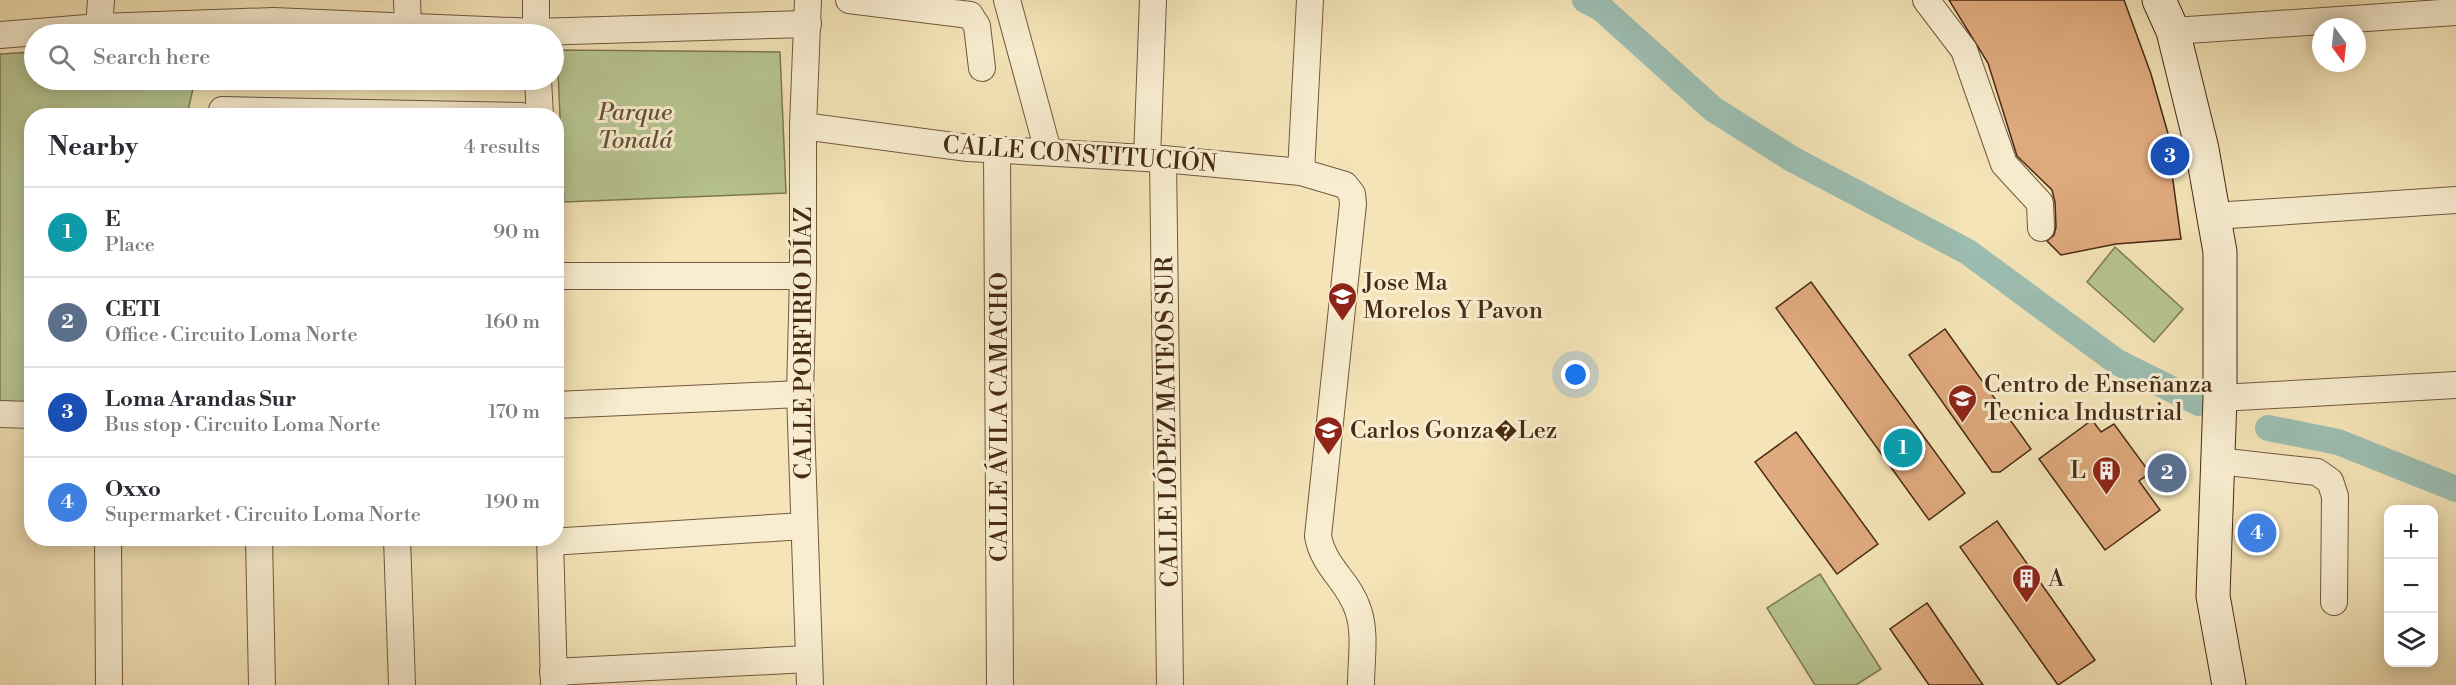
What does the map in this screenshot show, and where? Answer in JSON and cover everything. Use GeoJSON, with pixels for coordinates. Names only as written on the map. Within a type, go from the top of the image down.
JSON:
{"type":"FeatureCollection","features":[{"type":"Feature","properties":{"kind":"street"},"geometry":{"type":"LineString","coordinates":[[99,24],[101,0]]}},
{"type":"Feature","properties":{"kind":"street"},"geometry":{"type":"LineString","coordinates":[[407,0],[408,24]]}},
{"type":"Feature","properties":{"kind":"street"},"geometry":{"type":"LineString","coordinates":[[536,0],[536,24]]}},
{"type":"Feature","properties":{"kind":"street"},"geometry":{"type":"LineString","coordinates":[[849,0],[970,15],[977,26],[982,68]]}},
{"type":"Feature","properties":{"kind":"street"},"geometry":{"type":"LineString","coordinates":[[1007,0],[1048,151]]}},
{"type":"Feature","properties":{"kind":"street","name":"CALLE LÓPEZ MATEOS SUR"},"geometry":{"type":"LineString","coordinates":[[1153,0],[1155,159],[1170,685]]}},
{"type":"Feature","properties":{"kind":"street"},"geometry":{"type":"LineString","coordinates":[[1301,172],[1310,0]]}},
{"type":"Feature","properties":{"kind":"street"},"geometry":{"type":"LineString","coordinates":[[1926,0],[1964,50],[2004,164],[2040,203],[2041,228]]}},
{"type":"Feature","properties":{"kind":"street"},"geometry":{"type":"LineString","coordinates":[[2159,0],[2173,31],[2202,149],[2220,252],[2220,398],[2213,596],[2229,685]]}},
{"type":"Feature","properties":{"kind":"street"},"geometry":{"type":"LineString","coordinates":[[132,24],[273,11],[390,24]]}},
{"type":"Feature","properties":{"kind":"street"},"geometry":{"type":"LineString","coordinates":[[564,31],[808,12]]}},
{"type":"Feature","properties":{"kind":"street","name":"CALLE PORFIRIO DÍAZ"},"geometry":{"type":"LineString","coordinates":[[808,12],[803,126],[800,394],[810,685]]}},
{"type":"Feature","properties":{"kind":"street"},"geometry":{"type":"LineString","coordinates":[[2173,31],[2456,12]]}},
{"type":"Feature","properties":{"kind":"street"},"geometry":{"type":"LineString","coordinates":[[0,35],[24,33]]}},
{"type":"Feature","properties":{"kind":"street"},"geometry":{"type":"LineString","coordinates":[[539,90],[540,108]]}},
{"type":"Feature","properties":{"kind":"street","name":"CALLE CONSTITUCIÓN"},"geometry":{"type":"LineString","coordinates":[[803,126],[997,150],[1048,151],[1301,172],[1345,185],[1352,194],[1353,204],[1318,536],[1321,550],[1359,610],[1362,627],[1361,685]]}},
{"type":"Feature","properties":{"kind":"street","name":"CALLE ÁVILA CAMACHO"},"geometry":{"type":"LineString","coordinates":[[997,150],[1000,685]]}},
{"type":"Feature","properties":{"kind":"street"},"geometry":{"type":"LineString","coordinates":[[2214,216],[2456,200]]}},
{"type":"Feature","properties":{"kind":"street"},"geometry":{"type":"LineString","coordinates":[[564,276],[803,276]]}},
{"type":"Feature","properties":{"kind":"street"},"geometry":{"type":"LineString","coordinates":[[2220,398],[2456,385]]}},
{"type":"Feature","properties":{"kind":"street"},"geometry":{"type":"LineString","coordinates":[[564,405],[800,394]]}},
{"type":"Feature","properties":{"kind":"street"},"geometry":{"type":"LineString","coordinates":[[0,414],[24,416]]}},
{"type":"Feature","properties":{"kind":"street"},"geometry":{"type":"LineString","coordinates":[[2218,461],[2318,472],[2330,481],[2335,496],[2334,602]]}},
{"type":"Feature","properties":{"kind":"street"},"geometry":{"type":"LineString","coordinates":[[564,539],[804,526]]}},
{"type":"Feature","properties":{"kind":"street"},"geometry":{"type":"LineString","coordinates":[[108,546],[109,685]]}},
{"type":"Feature","properties":{"kind":"street"},"geometry":{"type":"LineString","coordinates":[[259,546],[262,685]]}},
{"type":"Feature","properties":{"kind":"street"},"geometry":{"type":"LineString","coordinates":[[397,546],[402,685]]}},
{"type":"Feature","properties":{"kind":"street"},"geometry":{"type":"LineString","coordinates":[[550,546],[554,678],[809,659]]}},
{"type":"Feature","properties":{"kind":"green space","name":"Parque Tonalá"},"geometry":{"type":"Polygon","coordinates":[[[564,50],[780,52],[786,193],[564,202],[564,108],[560,108],[559,90],[564,90],[564,50]]]}},
{"type":"Feature","properties":{"kind":"green space"},"geometry":{"type":"Polygon","coordinates":[[[24,53],[24,90],[193,90],[189,108],[24,108],[24,403],[0,401],[0,54],[24,53]]]}},
{"type":"Feature","properties":{"kind":"green space"},"geometry":{"type":"Polygon","coordinates":[[[2115,247],[2183,309],[2154,342],[2087,282],[2115,247]]]}},
{"type":"Feature","properties":{"kind":"green space"},"geometry":{"type":"Polygon","coordinates":[[[1820,574],[1881,669],[1856,685],[1815,685],[1767,608],[1820,574]]]}},
{"type":"Feature","properties":{"kind":"building"},"geometry":{"type":"Polygon","coordinates":[[[1949,0],[2124,0],[2151,74],[2169,137],[2167,137],[2181,239],[2116,244],[2061,255],[2047,241],[2054,235],[2056,227],[2052,190],[2017,156],[1988,63],[1949,0]]]}},
{"type":"Feature","properties":{"kind":"building"},"geometry":{"type":"Polygon","coordinates":[[[1811,282],[1965,493],[1929,520],[1776,308],[1811,282]]]}},
{"type":"Feature","properties":{"kind":"building"},"geometry":{"type":"Polygon","coordinates":[[[1945,329],[2031,449],[2000,472],[1992,472],[1909,355],[1945,329]]]}},
{"type":"Feature","properties":{"kind":"building","name":"L"},"geometry":{"type":"Polygon","coordinates":[[[2092,420],[2101,432],[2114,424],[2150,473],[2139,481],[2160,510],[2105,550],[2039,459],[2092,420]]]}},
{"type":"Feature","properties":{"kind":"building"},"geometry":{"type":"Polygon","coordinates":[[[1796,432],[1878,544],[1837,574],[1755,462],[1796,432]]]}},
{"type":"Feature","properties":{"kind":"building","name":"A"},"geometry":{"type":"Polygon","coordinates":[[[1997,521],[2095,660],[2058,685],[1960,547],[1997,521]]]}},
{"type":"Feature","properties":{"kind":"building"},"geometry":{"type":"Polygon","coordinates":[[[1927,603],[1983,685],[1929,685],[1890,629],[1927,603]]]}},
{"type":"Feature","properties":{"kind":"waterway"},"geometry":{"type":"LineString","coordinates":[[1585,0],[1601,8],[1713,109],[1792,159],[1968,252],[2117,362],[2199,403]]}},
{"type":"Feature","properties":{"kind":"waterway"},"geometry":{"type":"LineString","coordinates":[[2268,428],[2338,442],[2456,489]]}},
{"type":"Feature","properties":{"kind":"place","name":"Loma Arandas Sur"},"geometry":{"type":"Point","coordinates":[2170,156]}},
{"type":"Feature","properties":{"kind":"place","name":"Jose Ma Morelos Y Pavon"},"geometry":{"type":"Point","coordinates":[1342,322]}},
{"type":"Feature","properties":{"kind":"place","name":"Centro de Enseñanza Tecnica Industrial"},"geometry":{"type":"Point","coordinates":[1963,424]}},
{"type":"Feature","properties":{"kind":"place","name":"E"},"geometry":{"type":"Point","coordinates":[1903,448]}},
{"type":"Feature","properties":{"kind":"place","name":"Carlos Gonza�Lez"},"geometry":{"type":"Point","coordinates":[1329,456]}},
{"type":"Feature","properties":{"kind":"place","name":"CETI"},"geometry":{"type":"Point","coordinates":[2167,473]}},
{"type":"Feature","properties":{"kind":"place","name":"L"},"geometry":{"type":"Point","coordinates":[2107,496]}},
{"type":"Feature","properties":{"kind":"place","name":"Oxxo"},"geometry":{"type":"Point","coordinates":[2257,533]}},
{"type":"Feature","properties":{"kind":"place","name":"A"},"geometry":{"type":"Point","coordinates":[2027,604]}}]}
